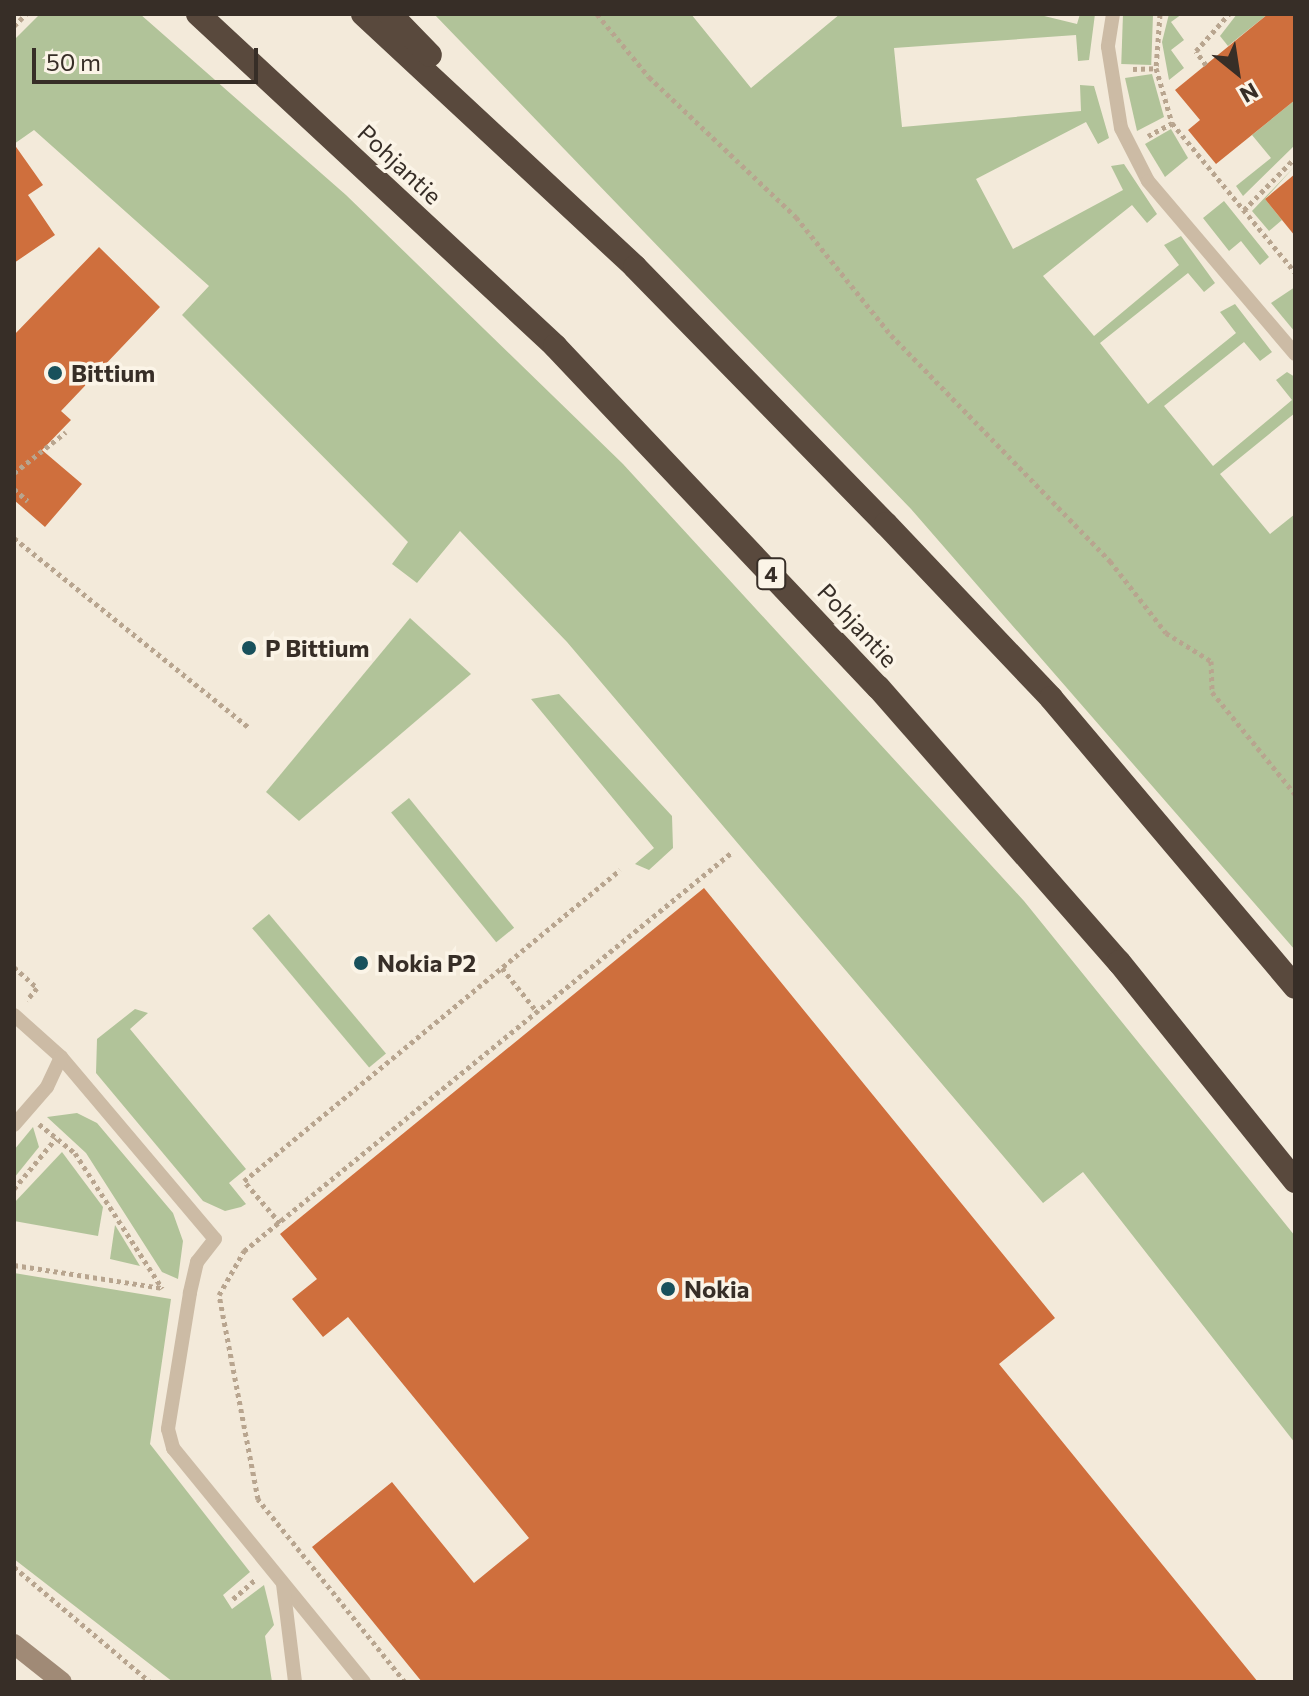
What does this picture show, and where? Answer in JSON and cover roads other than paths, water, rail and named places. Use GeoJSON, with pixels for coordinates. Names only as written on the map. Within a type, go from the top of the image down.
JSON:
{"type":"FeatureCollection","features":[{"type":"Feature","properties":{"kind":"highway","name":"Pohjantie"},"geometry":{"type":"LineString","coordinates":[[198,14],[555,346],[867,675],[1119,962],[1295,1181]]}},
{"type":"Feature","properties":{"kind":"highway"},"geometry":{"type":"LineString","coordinates":[[363,14],[635,267]]}},
{"type":"Feature","properties":{"kind":"highway"},"geometry":{"type":"LineString","coordinates":[[390,14],[1051,698],[1295,987]]}},
{"type":"Feature","properties":{"kind":"street"},"geometry":{"type":"LineString","coordinates":[[14,1644],[62,1682]]}},
{"type":"Feature","properties":{"kind":"lane"},"geometry":{"type":"LineString","coordinates":[[1113,14],[1108,47],[1121,128],[1148,181],[1295,354]]}},
{"type":"Feature","properties":{"kind":"lane"},"geometry":{"type":"LineString","coordinates":[[14,1015],[61,1057],[215,1239],[197,1262],[190,1293],[168,1429],[173,1448],[364,1682]]}},
{"type":"Feature","properties":{"kind":"lane"},"geometry":{"type":"LineString","coordinates":[[14,1125],[47,1087],[61,1057]]}},
{"type":"Feature","properties":{"kind":"lane"},"geometry":{"type":"LineString","coordinates":[[283,1584],[295,1682]]}},
{"type":"Feature","properties":{"kind":"place","name":"Bittium"},"geometry":{"type":"Point","coordinates":[55,373]}},
{"type":"Feature","properties":{"kind":"place","name":"P Bittium"},"geometry":{"type":"Point","coordinates":[249,648]}},
{"type":"Feature","properties":{"kind":"place","name":"Nokia P2"},"geometry":{"type":"Point","coordinates":[361,963]}},
{"type":"Feature","properties":{"kind":"place","name":"Nokia"},"geometry":{"type":"Point","coordinates":[668,1289]}}]}
